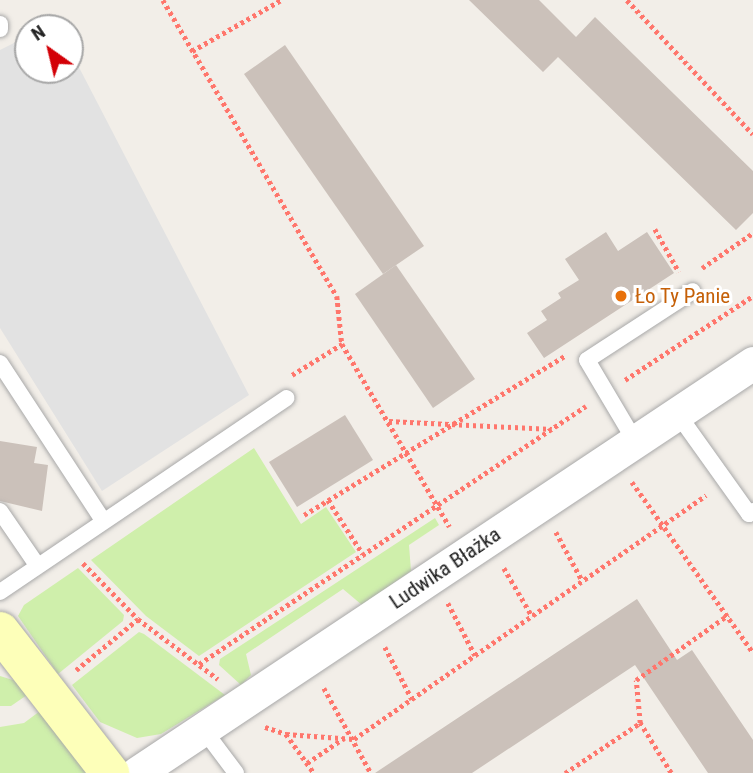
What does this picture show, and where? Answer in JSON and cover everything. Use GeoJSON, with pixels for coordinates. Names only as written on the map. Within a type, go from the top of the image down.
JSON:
{"type":"FeatureCollection","features":[{"type":"Feature","properties":{"kind":"street","name":"Ludwika Błażka"},"geometry":{"type":"LineString","coordinates":[[137,773],[753,363]]}},
{"type":"Feature","properties":{"kind":"street"},"geometry":{"type":"LineString","coordinates":[[0,631],[110,773]]}},
{"type":"Feature","properties":{"kind":"lane"},"geometry":{"type":"LineString","coordinates":[[623,449],[605,393],[587,360],[693,291]]}},
{"type":"Feature","properties":{"kind":"lane"},"geometry":{"type":"LineString","coordinates":[[0,363],[102,519]]}},
{"type":"Feature","properties":{"kind":"lane"},"geometry":{"type":"LineString","coordinates":[[0,592],[102,519],[287,398]]}},
{"type":"Feature","properties":{"kind":"lane"},"geometry":{"type":"LineString","coordinates":[[677,413],[749,514],[753,511]]}},
{"type":"Feature","properties":{"kind":"lane"},"geometry":{"type":"LineString","coordinates":[[0,511],[37,565]]}},
{"type":"Feature","properties":{"kind":"lane"},"geometry":{"type":"LineString","coordinates":[[203,729],[236,773]]}},
{"type":"Feature","properties":{"kind":"path"},"geometry":{"type":"LineString","coordinates":[[163,0],[337,296],[342,344],[437,505],[477,547],[532,615]]}},
{"type":"Feature","properties":{"kind":"path"},"geometry":{"type":"LineString","coordinates":[[192,51],[281,0]]}},
{"type":"Feature","properties":{"kind":"path"},"geometry":{"type":"LineString","coordinates":[[627,0],[753,135]]}},
{"type":"Feature","properties":{"kind":"path"},"geometry":{"type":"LineString","coordinates":[[696,272],[753,233]]}},
{"type":"Feature","properties":{"kind":"path"},"geometry":{"type":"LineString","coordinates":[[199,664],[753,296]]}},
{"type":"Feature","properties":{"kind":"path"},"geometry":{"type":"LineString","coordinates":[[287,398],[278,384],[342,344]]}},
{"type":"Feature","properties":{"kind":"path"},"geometry":{"type":"LineString","coordinates":[[304,515],[408,455],[574,350]]}},
{"type":"Feature","properties":{"kind":"path"},"geometry":{"type":"LineString","coordinates":[[388,421],[552,429]]}},
{"type":"Feature","properties":{"kind":"path"},"geometry":{"type":"LineString","coordinates":[[623,449],[664,524],[753,652]]}},
{"type":"Feature","properties":{"kind":"path"},"geometry":{"type":"LineString","coordinates":[[66,544],[138,619],[199,664],[243,703],[258,725],[286,734],[354,739],[727,480]]}},
{"type":"Feature","properties":{"kind":"path"},"geometry":{"type":"LineString","coordinates":[[328,500],[363,554]]}},
{"type":"Feature","properties":{"kind":"path"},"geometry":{"type":"LineString","coordinates":[[540,505],[582,580]]}},
{"type":"Feature","properties":{"kind":"path"},"geometry":{"type":"LineString","coordinates":[[434,576],[475,655]]}},
{"type":"Feature","properties":{"kind":"path"},"geometry":{"type":"LineString","coordinates":[[671,773],[640,723],[636,680],[728,615]]}},
{"type":"Feature","properties":{"kind":"path"},"geometry":{"type":"LineString","coordinates":[[370,618],[412,699]]}},
{"type":"Feature","properties":{"kind":"path"},"geometry":{"type":"LineString","coordinates":[[48,692],[138,619]]}},
{"type":"Feature","properties":{"kind":"path"},"geometry":{"type":"LineString","coordinates":[[307,660],[371,773]]}},
{"type":"Feature","properties":{"kind":"path"},"geometry":{"type":"LineString","coordinates":[[565,773],[640,723]]}},
{"type":"Feature","properties":{"kind":"path"},"geometry":{"type":"LineString","coordinates":[[286,734],[314,773]]}},
{"type":"Feature","properties":{"kind":"path"},"geometry":{"type":"LineString","coordinates":[[307,762],[344,738]]}},
{"type":"Feature","properties":{"kind":"green space"},"geometry":{"type":"Polygon","coordinates":[[[254,448],[301,524],[326,507],[356,552],[199,656],[146,616],[91,560],[254,448]]]}},
{"type":"Feature","properties":{"kind":"green space"},"geometry":{"type":"Polygon","coordinates":[[[435,518],[439,525],[409,545],[411,571],[362,605],[343,589],[246,654],[251,675],[241,685],[219,665],[220,659],[435,518]]]}},
{"type":"Feature","properties":{"kind":"green space"},"geometry":{"type":"Polygon","coordinates":[[[78,568],[124,615],[123,621],[58,674],[18,616],[24,605],[78,568]]]}},
{"type":"Feature","properties":{"kind":"green space"},"geometry":{"type":"Polygon","coordinates":[[[139,632],[225,695],[161,734],[137,738],[100,722],[72,685],[139,632]]]}},
{"type":"Feature","properties":{"kind":"green space"},"geometry":{"type":"Polygon","coordinates":[[[0,676],[16,681],[27,695],[11,706],[0,706],[0,676]]]}},
{"type":"Feature","properties":{"kind":"green space"},"geometry":{"type":"Polygon","coordinates":[[[40,711],[87,773],[0,773],[0,727],[24,723],[40,711]]]}},
{"type":"Feature","properties":{"kind":"shaded area"},"geometry":{"type":"Polygon","coordinates":[[[14,43],[14,84],[84,84],[84,77],[249,395],[102,491],[0,328],[0,50],[14,43]]]}},
{"type":"Feature","properties":{"kind":"building"},"geometry":{"type":"Polygon","coordinates":[[[469,0],[539,0],[576,37],[595,17],[753,171],[753,213],[736,230],[558,57],[543,72],[469,0]]]}},
{"type":"Feature","properties":{"kind":"building"},"geometry":{"type":"Polygon","coordinates":[[[285,45],[424,246],[383,274],[244,74],[285,45]]]}},
{"type":"Feature","properties":{"kind":"building"},"geometry":{"type":"Polygon","coordinates":[[[606,232],[618,251],[647,232],[674,273],[544,358],[527,333],[547,320],[541,311],[561,298],[558,293],[579,280],[565,259],[606,232]]]}},
{"type":"Feature","properties":{"kind":"building"},"geometry":{"type":"Polygon","coordinates":[[[396,265],[475,379],[433,408],[355,294],[396,265]]]}},
{"type":"Feature","properties":{"kind":"building"},"geometry":{"type":"Polygon","coordinates":[[[345,415],[373,460],[297,507],[269,462],[345,415]]]}},
{"type":"Feature","properties":{"kind":"building"},"geometry":{"type":"Polygon","coordinates":[[[0,441],[37,447],[34,463],[48,465],[42,511],[0,501],[0,441]]]}},
{"type":"Feature","properties":{"kind":"building"},"geometry":{"type":"Polygon","coordinates":[[[637,599],[677,660],[692,650],[753,740],[753,773],[708,773],[635,665],[472,773],[375,773],[637,599]]]}},
{"type":"Feature","properties":{"kind":"place","name":"Ło Ty Panie"},"geometry":{"type":"Point","coordinates":[621,296]}}]}
